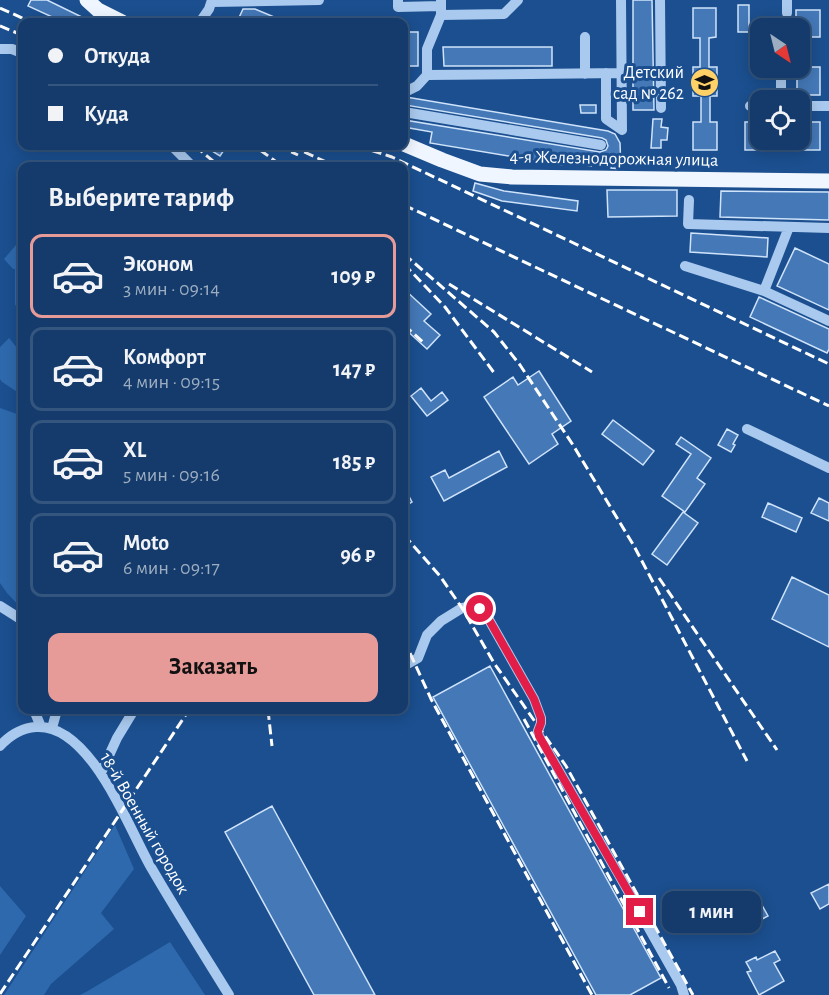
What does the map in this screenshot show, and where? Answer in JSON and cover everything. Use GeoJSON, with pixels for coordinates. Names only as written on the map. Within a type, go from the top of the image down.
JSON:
{"type":"FeatureCollection","features":[{"type":"Feature","properties":{"kind":"main road"},"geometry":{"type":"LineString","coordinates":[[87,0],[98,10],[114,18]]}},
{"type":"Feature","properties":{"kind":"main road","name":"4-я Железнодорожная улица"},"geometry":{"type":"LineString","coordinates":[[408,146],[480,174],[512,177],[829,181]]}},
{"type":"Feature","properties":{"kind":"street"},"geometry":{"type":"LineString","coordinates":[[203,18],[212,1],[319,0]]}},
{"type":"Feature","properties":{"kind":"street"},"geometry":{"type":"LineString","coordinates":[[398,0],[398,7],[441,7],[504,14],[518,0]]}},
{"type":"Feature","properties":{"kind":"street"},"geometry":{"type":"LineString","coordinates":[[606,74],[606,119],[622,130],[621,0]]}},
{"type":"Feature","properties":{"kind":"street"},"geometry":{"type":"LineString","coordinates":[[660,0],[661,108]]}},
{"type":"Feature","properties":{"kind":"street"},"geometry":{"type":"LineString","coordinates":[[787,0],[787,13]]}},
{"type":"Feature","properties":{"kind":"street"},"geometry":{"type":"LineString","coordinates":[[408,90],[417,86],[427,75],[427,49],[441,7]]}},
{"type":"Feature","properties":{"kind":"street"},"geometry":{"type":"LineString","coordinates":[[585,37],[585,74]]}},
{"type":"Feature","properties":{"kind":"street"},"geometry":{"type":"LineString","coordinates":[[0,49],[18,51]]}},
{"type":"Feature","properties":{"kind":"street"},"geometry":{"type":"LineString","coordinates":[[427,75],[621,73]]}},
{"type":"Feature","properties":{"kind":"street"},"geometry":{"type":"LineString","coordinates":[[810,106],[829,106]]}},
{"type":"Feature","properties":{"kind":"street"},"geometry":{"type":"LineString","coordinates":[[408,113],[601,145]]}},
{"type":"Feature","properties":{"kind":"street"},"geometry":{"type":"LineString","coordinates":[[176,150],[188,162]]}},
{"type":"Feature","properties":{"kind":"street"},"geometry":{"type":"LineString","coordinates":[[689,200],[688,224],[829,228]]}},
{"type":"Feature","properties":{"kind":"street"},"geometry":{"type":"LineString","coordinates":[[764,291],[789,227]]}},
{"type":"Feature","properties":{"kind":"street"},"geometry":{"type":"LineString","coordinates":[[685,266],[764,291],[829,321]]}},
{"type":"Feature","properties":{"kind":"street"},"geometry":{"type":"LineString","coordinates":[[747,429],[829,468]]}},
{"type":"Feature","properties":{"kind":"street"},"geometry":{"type":"LineString","coordinates":[[1,606],[18,617]]}},
{"type":"Feature","properties":{"kind":"street"},"geometry":{"type":"LineString","coordinates":[[408,664],[418,658],[427,635],[441,621],[462,608],[474,606],[488,618],[534,699],[541,718],[539,736],[620,875],[681,985],[684,995]]}},
{"type":"Feature","properties":{"kind":"street"},"geometry":{"type":"LineString","coordinates":[[35,714],[47,727]]}},
{"type":"Feature","properties":{"kind":"street"},"geometry":{"type":"LineString","coordinates":[[47,727],[55,714]]}},
{"type":"Feature","properties":{"kind":"street"},"geometry":{"type":"LineString","coordinates":[[101,773],[117,738],[132,714]]}},
{"type":"Feature","properties":{"kind":"street"},"geometry":{"type":"LineString","coordinates":[[2,739],[27,728],[47,727]]}},
{"type":"Feature","properties":{"kind":"street","name":"18-й Военный городок"},"geometry":{"type":"LineString","coordinates":[[47,727],[70,739],[101,773],[150,866],[229,995]]}},
{"type":"Feature","properties":{"kind":"shaded area"},"geometry":{"type":"Polygon","coordinates":[[[18,243],[18,307],[15,305],[15,269],[4,259],[18,243]]]}},
{"type":"Feature","properties":{"kind":"shaded area"},"geometry":{"type":"Polygon","coordinates":[[[9,338],[18,349],[18,392],[0,379],[0,347],[9,338]]]}},
{"type":"Feature","properties":{"kind":"shaded area"},"geometry":{"type":"Polygon","coordinates":[[[0,408],[18,413],[18,605],[0,583],[0,408]]]}},
{"type":"Feature","properties":{"kind":"shaded area"},"geometry":{"type":"Polygon","coordinates":[[[115,825],[134,869],[101,913],[114,929],[51,984],[44,995],[4,995],[115,825]]]}},
{"type":"Feature","properties":{"kind":"shaded area"},"geometry":{"type":"Polygon","coordinates":[[[0,886],[26,916],[0,955],[0,886]]]}},
{"type":"Feature","properties":{"kind":"shaded area"},"geometry":{"type":"Polygon","coordinates":[[[170,942],[205,995],[80,995],[86,992],[170,942]]]}},
{"type":"Feature","properties":{"kind":"building"},"geometry":{"type":"Polygon","coordinates":[[[31,0],[47,0],[84,18],[54,18],[28,6],[31,0]]]}},
{"type":"Feature","properties":{"kind":"building"},"geometry":{"type":"Polygon","coordinates":[[[633,0],[652,0],[654,110],[633,110],[633,0]]]}},
{"type":"Feature","properties":{"kind":"building"},"geometry":{"type":"Polygon","coordinates":[[[738,5],[749,5],[749,32],[738,32],[738,5]]]}},
{"type":"Feature","properties":{"kind":"building","name":"Детский сад № 262"},"geometry":{"type":"Polygon","coordinates":[[[693,8],[716,8],[716,37],[709,38],[709,67],[717,67],[717,96],[710,96],[710,122],[717,122],[717,150],[693,150],[693,122],[701,122],[701,96],[693,96],[693,67],[700,67],[700,38],[693,38],[693,8]]]}},
{"type":"Feature","properties":{"kind":"building"},"geometry":{"type":"Polygon","coordinates":[[[243,9],[255,9],[276,18],[239,18],[243,9]]]}},
{"type":"Feature","properties":{"kind":"building"},"geometry":{"type":"Polygon","coordinates":[[[796,10],[820,10],[820,37],[810,37],[810,18],[796,18],[796,10]]]}},
{"type":"Feature","properties":{"kind":"building"},"geometry":{"type":"Polygon","coordinates":[[[408,32],[418,32],[418,66],[408,66],[408,32]]]}},
{"type":"Feature","properties":{"kind":"building"},"geometry":{"type":"Polygon","coordinates":[[[443,47],[552,47],[552,66],[444,66],[443,47]]]}},
{"type":"Feature","properties":{"kind":"building"},"geometry":{"type":"Polygon","coordinates":[[[810,67],[820,67],[820,95],[810,95],[810,90],[797,90],[797,78],[810,78],[810,67]]]}},
{"type":"Feature","properties":{"kind":"building"},"geometry":{"type":"Polygon","coordinates":[[[408,97],[608,131],[615,134],[620,143],[621,169],[611,168],[611,161],[593,158],[591,166],[581,164],[582,156],[565,154],[563,165],[430,143],[432,132],[408,128],[408,121],[600,152],[606,150],[608,146],[606,140],[408,106],[408,97]]]}},
{"type":"Feature","properties":{"kind":"building"},"geometry":{"type":"Polygon","coordinates":[[[580,105],[596,105],[596,113],[581,113],[580,105]]]}},
{"type":"Feature","properties":{"kind":"building"},"geometry":{"type":"Polygon","coordinates":[[[653,119],[662,119],[661,127],[668,128],[667,140],[661,140],[661,148],[651,148],[653,119]]]}},
{"type":"Feature","properties":{"kind":"building"},"geometry":{"type":"Polygon","coordinates":[[[745,122],[750,122],[750,150],[745,150],[745,122]]]}},
{"type":"Feature","properties":{"kind":"building"},"geometry":{"type":"Polygon","coordinates":[[[810,122],[820,122],[820,150],[810,150],[810,122]]]}},
{"type":"Feature","properties":{"kind":"building"},"geometry":{"type":"Polygon","coordinates":[[[210,150],[224,150],[220,156],[210,150]]]}},
{"type":"Feature","properties":{"kind":"building"},"geometry":{"type":"Polygon","coordinates":[[[475,183],[504,191],[578,201],[577,211],[502,201],[473,191],[475,183]]]}},
{"type":"Feature","properties":{"kind":"building"},"geometry":{"type":"Polygon","coordinates":[[[607,190],[677,190],[677,216],[608,217],[607,190]]]}},
{"type":"Feature","properties":{"kind":"building"},"geometry":{"type":"Polygon","coordinates":[[[721,191],[829,192],[829,220],[720,217],[721,191]]]}},
{"type":"Feature","properties":{"kind":"building"},"geometry":{"type":"Polygon","coordinates":[[[691,233],[768,238],[767,257],[690,252],[691,233]]]}},
{"type":"Feature","properties":{"kind":"building"},"geometry":{"type":"Polygon","coordinates":[[[795,248],[829,264],[829,310],[777,286],[795,248]]]}},
{"type":"Feature","properties":{"kind":"building"},"geometry":{"type":"Polygon","coordinates":[[[408,293],[431,314],[424,321],[440,335],[427,349],[408,332],[408,293]]]}},
{"type":"Feature","properties":{"kind":"building"},"geometry":{"type":"Polygon","coordinates":[[[759,297],[829,329],[827,353],[750,317],[759,297]]]}},
{"type":"Feature","properties":{"kind":"building"},"geometry":{"type":"Polygon","coordinates":[[[539,371],[571,421],[552,434],[558,444],[529,464],[484,397],[513,377],[518,385],[539,371]]]}},
{"type":"Feature","properties":{"kind":"building"},"geometry":{"type":"Polygon","coordinates":[[[421,388],[431,401],[442,392],[448,400],[427,416],[411,396],[421,388]]]}},
{"type":"Feature","properties":{"kind":"building"},"geometry":{"type":"Polygon","coordinates":[[[613,420],[654,451],[643,465],[602,434],[613,420]]]}},
{"type":"Feature","properties":{"kind":"building"},"geometry":{"type":"Polygon","coordinates":[[[727,429],[738,435],[731,452],[718,445],[727,429]]]}},
{"type":"Feature","properties":{"kind":"building"},"geometry":{"type":"Polygon","coordinates":[[[681,437],[711,458],[697,478],[705,484],[685,512],[662,496],[691,454],[676,444],[681,437]]]}},
{"type":"Feature","properties":{"kind":"building"},"geometry":{"type":"Polygon","coordinates":[[[499,451],[507,467],[444,501],[431,477],[445,470],[449,478],[499,451]]]}},
{"type":"Feature","properties":{"kind":"building"},"geometry":{"type":"Polygon","coordinates":[[[819,498],[829,503],[829,521],[811,513],[819,498]]]}},
{"type":"Feature","properties":{"kind":"building"},"geometry":{"type":"Polygon","coordinates":[[[768,503],[802,518],[796,532],[762,517],[768,503]]]}},
{"type":"Feature","properties":{"kind":"building"},"geometry":{"type":"Polygon","coordinates":[[[683,512],[698,523],[667,565],[652,554],[683,512]]]}},
{"type":"Feature","properties":{"kind":"building"},"geometry":{"type":"Polygon","coordinates":[[[792,577],[829,595],[829,647],[772,619],[792,577]]]}},
{"type":"Feature","properties":{"kind":"building"},"geometry":{"type":"Polygon","coordinates":[[[490,666],[661,978],[630,995],[596,995],[433,697],[490,666]]]}},
{"type":"Feature","properties":{"kind":"building"},"geometry":{"type":"Polygon","coordinates":[[[272,806],[375,995],[314,995],[225,832],[272,806]]]}},
{"type":"Feature","properties":{"kind":"building"},"geometry":{"type":"Polygon","coordinates":[[[829,884],[829,904],[820,909],[811,893],[829,884]]]}},
{"type":"Feature","properties":{"kind":"building"},"geometry":{"type":"Polygon","coordinates":[[[754,891],[768,916],[743,929],[729,904],[754,891]]]}},
{"type":"Feature","properties":{"kind":"building"},"geometry":{"type":"Polygon","coordinates":[[[775,951],[780,960],[774,963],[784,981],[759,995],[747,972],[751,971],[746,962],[756,957],[757,960],[775,951]]]}},
{"type":"Feature","properties":{"kind":"railway"},"geometry":{"type":"LineString","coordinates":[[0,8],[22,18]]}},
{"type":"Feature","properties":{"kind":"railway"},"geometry":{"type":"LineString","coordinates":[[0,26],[18,33]]}},
{"type":"Feature","properties":{"kind":"railway"},"geometry":{"type":"LineString","coordinates":[[200,150],[214,162]]}},
{"type":"Feature","properties":{"kind":"railway"},"geometry":{"type":"LineString","coordinates":[[260,150],[276,162]]}},
{"type":"Feature","properties":{"kind":"railway"},"geometry":{"type":"LineString","coordinates":[[287,150],[298,155]]}},
{"type":"Feature","properties":{"kind":"railway"},"geometry":{"type":"LineString","coordinates":[[300,150],[326,162]]}},
{"type":"Feature","properties":{"kind":"railway"},"geometry":{"type":"LineString","coordinates":[[370,150],[403,162]]}},
{"type":"Feature","properties":{"kind":"railway"},"geometry":{"type":"LineString","coordinates":[[408,165],[829,364]]}},
{"type":"Feature","properties":{"kind":"railway"},"geometry":{"type":"LineString","coordinates":[[408,207],[829,406]]}},
{"type":"Feature","properties":{"kind":"railway"},"geometry":{"type":"LineString","coordinates":[[408,257],[494,332],[520,365],[573,445],[634,546],[747,761]]}},
{"type":"Feature","properties":{"kind":"railway"},"geometry":{"type":"LineString","coordinates":[[408,268],[445,307],[495,374]]}},
{"type":"Feature","properties":{"kind":"railway"},"geometry":{"type":"LineString","coordinates":[[449,284],[592,372]]}},
{"type":"Feature","properties":{"kind":"railway"},"geometry":{"type":"LineString","coordinates":[[408,329],[424,343]]}},
{"type":"Feature","properties":{"kind":"railway"},"geometry":{"type":"LineString","coordinates":[[408,540],[440,576],[462,608],[494,663],[566,766],[693,995]]}},
{"type":"Feature","properties":{"kind":"railway"},"geometry":{"type":"LineString","coordinates":[[659,578],[777,750]]}},
{"type":"Feature","properties":{"kind":"railway"},"geometry":{"type":"LineString","coordinates":[[408,649],[431,699],[592,995]]}},
{"type":"Feature","properties":{"kind":"railway"},"geometry":{"type":"LineString","coordinates":[[0,994],[186,714]]}},
{"type":"Feature","properties":{"kind":"railway"},"geometry":{"type":"LineString","coordinates":[[268,714],[272,746]]}},
{"type":"Feature","properties":{"kind":"railway"},"geometry":{"type":"LineString","coordinates":[[524,719],[669,988]]}},
{"type":"Feature","properties":{"kind":"place","name":"Детский сад № 262"},"geometry":{"type":"Point","coordinates":[705,82]}},
{"type":"Feature","properties":{"kind":"route"},"geometry":{"type":"LineString","coordinates":[[480,609],[488,618],[534,699],[541,718],[539,736],[640,912]]}}]}
